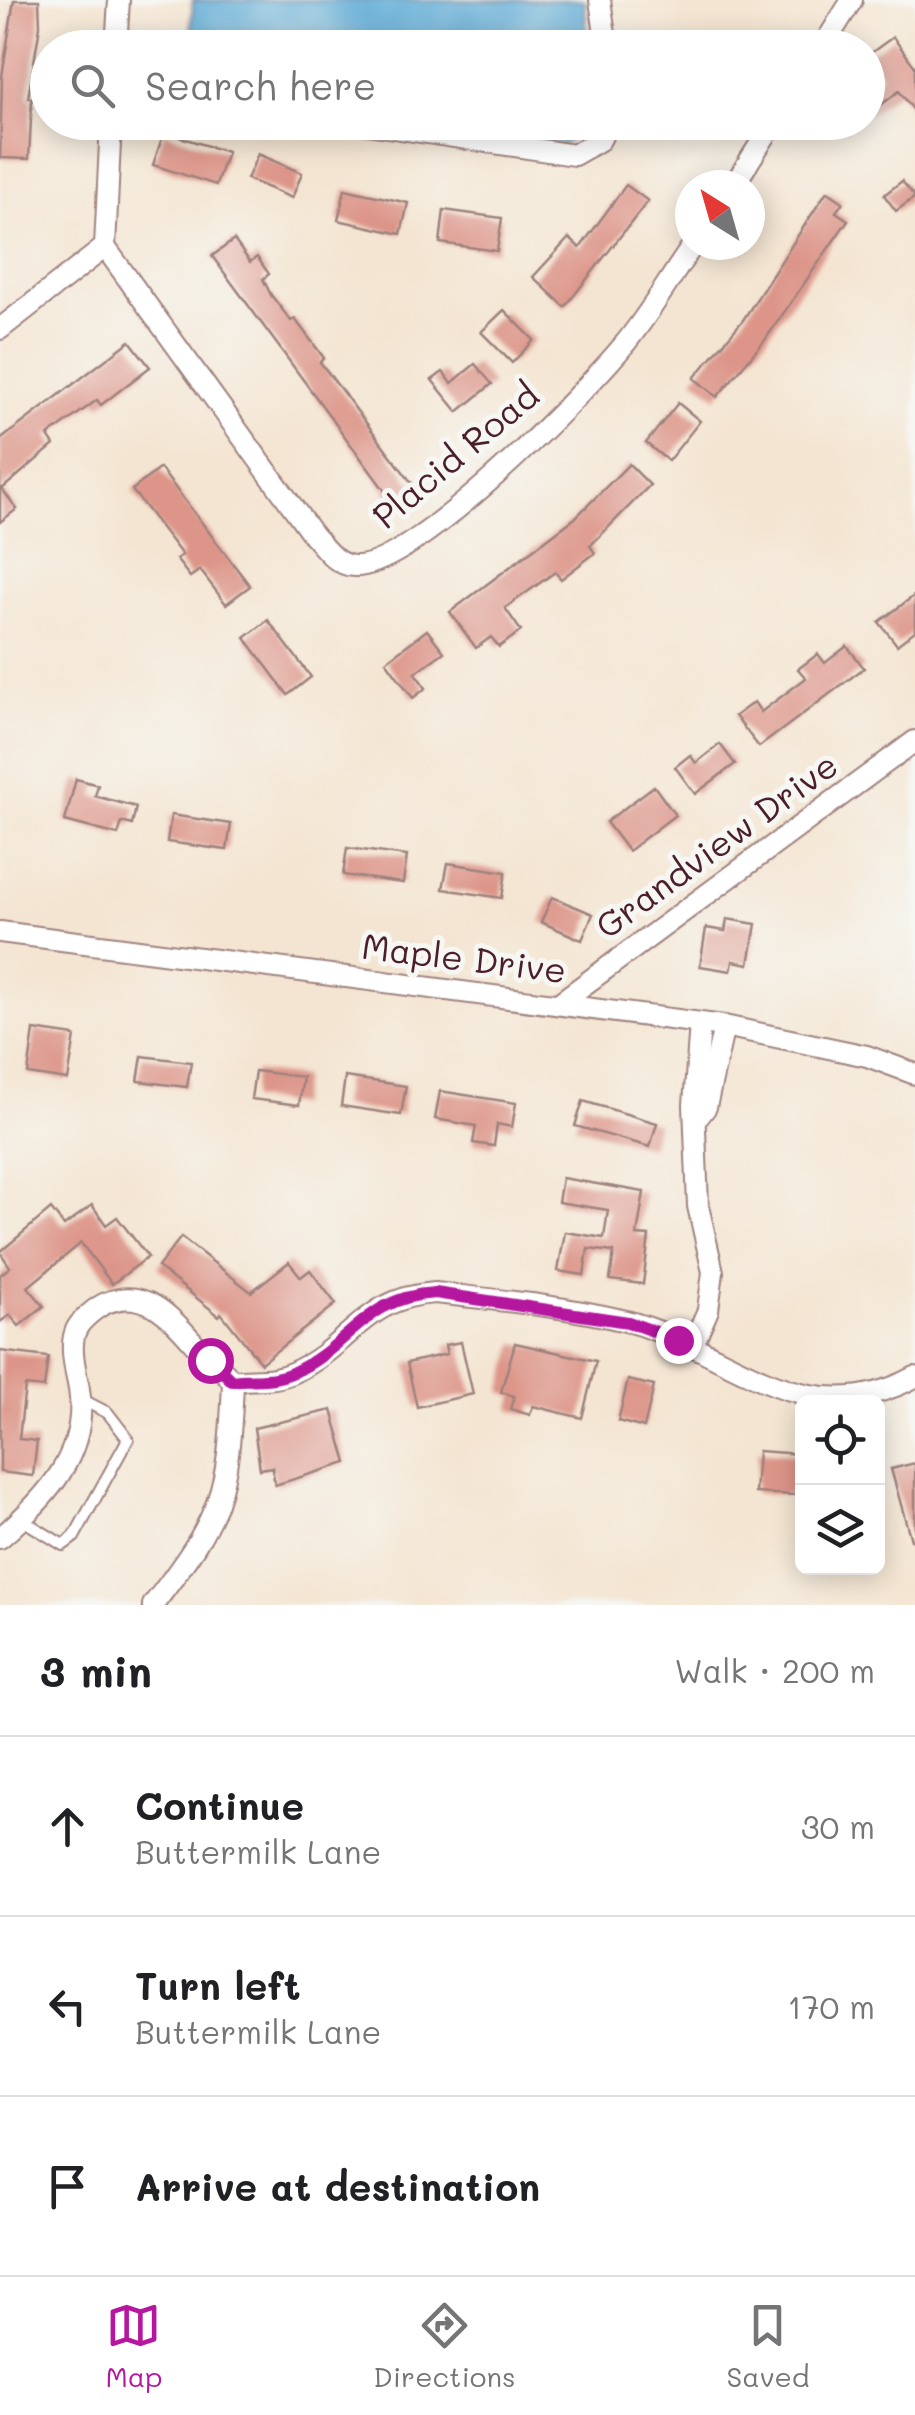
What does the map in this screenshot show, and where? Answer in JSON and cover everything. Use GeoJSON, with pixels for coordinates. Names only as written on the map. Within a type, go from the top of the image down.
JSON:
{"type":"FeatureCollection","features":[{"type":"Feature","properties":{"kind":"street"},"geometry":{"type":"LineString","coordinates":[[117,30],[119,0]]}},
{"type":"Feature","properties":{"kind":"street"},"geometry":{"type":"LineString","coordinates":[[600,0],[604,30]]}},
{"type":"Feature","properties":{"kind":"street"},"geometry":{"type":"LineString","coordinates":[[833,30],[852,0]]}},
{"type":"Feature","properties":{"kind":"street"},"geometry":{"type":"LineString","coordinates":[[0,328],[105,247],[111,140]]}},
{"type":"Feature","properties":{"kind":"street"},"geometry":{"type":"LineString","coordinates":[[474,140],[574,155],[600,140]]}},
{"type":"Feature","properties":{"kind":"street"},"geometry":{"type":"LineString","coordinates":[[744,170],[763,140]]}},
{"type":"Feature","properties":{"kind":"street","name":"Placid Road"},"geometry":{"type":"LineString","coordinates":[[105,247],[313,535],[340,564],[354,566],[371,566],[403,550],[519,452],[624,345],[683,260]]}},
{"type":"Feature","properties":{"kind":"street","name":"Grandview Drive"},"geometry":{"type":"LineString","coordinates":[[558,1004],[915,740]]}},
{"type":"Feature","properties":{"kind":"street","name":"Maple Drive"},"geometry":{"type":"LineString","coordinates":[[0,932],[700,1022],[867,1056],[915,1074]]}},
{"type":"Feature","properties":{"kind":"street"},"geometry":{"type":"LineString","coordinates":[[692,1346],[708,1310],[713,1272],[698,1206],[698,1118],[706,1106],[700,1022]]}},
{"type":"Feature","properties":{"kind":"street"},"geometry":{"type":"LineString","coordinates":[[704,1076],[724,1026]]}},
{"type":"Feature","properties":{"kind":"street"},"geometry":{"type":"LineString","coordinates":[[232,1381],[272,1380],[295,1372],[379,1308],[405,1295],[435,1293],[628,1322],[692,1346],[780,1389],[821,1398],[861,1397],[915,1377]]}},
{"type":"Feature","properties":{"kind":"street"},"geometry":{"type":"LineString","coordinates":[[0,1538],[43,1500],[64,1470],[76,1441],[80,1399],[74,1354],[76,1329],[100,1305],[120,1298],[144,1299],[167,1314],[232,1381],[228,1473],[218,1512],[203,1540],[153,1605]]}},
{"type":"Feature","properties":{"kind":"lane"},"geometry":{"type":"LineString","coordinates":[[21,1519],[64,1545],[74,1537],[122,1455],[128,1439],[120,1424],[80,1399]]}},
{"type":"Feature","properties":{"kind":"water"},"geometry":{"type":"Polygon","coordinates":[[[193,0],[585,0],[586,30],[191,30],[193,0]]]}},
{"type":"Feature","properties":{"kind":"building"},"geometry":{"type":"Polygon","coordinates":[[[14,0],[39,0],[39,30],[30,30],[29,159],[0,158],[2,76],[14,0]]]}},
{"type":"Feature","properties":{"kind":"building"},"geometry":{"type":"Polygon","coordinates":[[[893,37],[915,67],[915,112],[899,91],[885,102],[885,43],[893,37]]]}},
{"type":"Feature","properties":{"kind":"building"},"geometry":{"type":"Polygon","coordinates":[[[161,140],[189,140],[227,152],[216,185],[153,165],[161,140]]]}},
{"type":"Feature","properties":{"kind":"building"},"geometry":{"type":"Polygon","coordinates":[[[258,154],[302,173],[292,198],[247,179],[258,154]]]}},
{"type":"Feature","properties":{"kind":"building"},"geometry":{"type":"Polygon","coordinates":[[[902,181],[915,197],[896,211],[884,195],[902,181]]]}},
{"type":"Feature","properties":{"kind":"building"},"geometry":{"type":"Polygon","coordinates":[[[626,185],[648,201],[565,307],[533,277],[569,238],[580,248],[626,185]]]}},
{"type":"Feature","properties":{"kind":"building"},"geometry":{"type":"Polygon","coordinates":[[[345,189],[408,203],[401,234],[338,220],[345,189]]]}},
{"type":"Feature","properties":{"kind":"building"},"geometry":{"type":"Polygon","coordinates":[[[827,191],[843,202],[836,212],[848,220],[765,340],[717,397],[694,378],[743,320],[827,191]]]}},
{"type":"Feature","properties":{"kind":"building"},"geometry":{"type":"Polygon","coordinates":[[[444,210],[502,218],[497,251],[440,243],[444,210]]]}},
{"type":"Feature","properties":{"kind":"building"},"geometry":{"type":"Polygon","coordinates":[[[234,240],[250,262],[257,257],[269,274],[263,279],[271,295],[291,321],[295,319],[324,358],[320,362],[417,490],[396,506],[212,256],[234,240]]]}},
{"type":"Feature","properties":{"kind":"building"},"geometry":{"type":"Polygon","coordinates":[[[504,310],[534,340],[512,363],[481,332],[504,310]]]}},
{"type":"Feature","properties":{"kind":"building"},"geometry":{"type":"Polygon","coordinates":[[[130,341],[150,367],[101,405],[97,400],[48,436],[54,445],[2,489],[17,509],[0,522],[0,440],[130,341]]]}},
{"type":"Feature","properties":{"kind":"building"},"geometry":{"type":"Polygon","coordinates":[[[475,364],[492,384],[458,412],[432,380],[443,372],[452,383],[475,364]]]}},
{"type":"Feature","properties":{"kind":"building"},"geometry":{"type":"Polygon","coordinates":[[[678,403],[700,421],[668,461],[646,443],[678,403]]]}},
{"type":"Feature","properties":{"kind":"building"},"geometry":{"type":"Polygon","coordinates":[[[629,464],[650,485],[590,546],[595,553],[561,579],[555,572],[505,608],[521,631],[499,647],[491,637],[476,648],[450,612],[575,518],[629,464]]]}},
{"type":"Feature","properties":{"kind":"building"},"geometry":{"type":"Polygon","coordinates":[[[160,468],[250,586],[226,604],[200,570],[190,577],[176,559],[182,555],[132,490],[160,468]]]}},
{"type":"Feature","properties":{"kind":"building"},"geometry":{"type":"Polygon","coordinates":[[[915,595],[915,631],[897,645],[879,622],[915,595]]]}},
{"type":"Feature","properties":{"kind":"building"},"geometry":{"type":"Polygon","coordinates":[[[268,620],[311,677],[288,695],[245,638],[268,620]]]}},
{"type":"Feature","properties":{"kind":"building"},"geometry":{"type":"Polygon","coordinates":[[[427,630],[444,652],[415,673],[426,688],[413,698],[386,661],[427,630]]]}},
{"type":"Feature","properties":{"kind":"building"},"geometry":{"type":"Polygon","coordinates":[[[847,646],[864,668],[759,747],[735,716],[754,702],[761,712],[806,678],[798,669],[818,654],[825,663],[847,646]]]}},
{"type":"Feature","properties":{"kind":"building"},"geometry":{"type":"Polygon","coordinates":[[[720,744],[735,764],[695,794],[675,767],[690,755],[696,763],[720,744]]]}},
{"type":"Feature","properties":{"kind":"building"},"geometry":{"type":"Polygon","coordinates":[[[76,779],[98,785],[95,796],[136,807],[132,825],[122,822],[118,835],[65,821],[76,779]]]}},
{"type":"Feature","properties":{"kind":"building"},"geometry":{"type":"Polygon","coordinates":[[[654,786],[675,815],[628,851],[606,822],[654,786]]]}},
{"type":"Feature","properties":{"kind":"building"},"geometry":{"type":"Polygon","coordinates":[[[171,815],[231,824],[227,850],[167,842],[171,815]]]}},
{"type":"Feature","properties":{"kind":"building"},"geometry":{"type":"Polygon","coordinates":[[[347,848],[407,856],[403,883],[343,875],[347,848]]]}},
{"type":"Feature","properties":{"kind":"building"},"geometry":{"type":"Polygon","coordinates":[[[448,863],[506,872],[502,898],[443,889],[448,863]]]}},
{"type":"Feature","properties":{"kind":"building"},"geometry":{"type":"Polygon","coordinates":[[[552,897],[593,914],[582,940],[541,922],[552,897]]]}},
{"type":"Feature","properties":{"kind":"building"},"geometry":{"type":"Polygon","coordinates":[[[727,919],[756,924],[749,964],[733,961],[731,971],[700,966],[706,928],[725,931],[727,919]]]}},
{"type":"Feature","properties":{"kind":"building"},"geometry":{"type":"Polygon","coordinates":[[[34,1030],[75,1036],[68,1080],[28,1074],[34,1030]]]}},
{"type":"Feature","properties":{"kind":"building"},"geometry":{"type":"Polygon","coordinates":[[[142,1056],[191,1062],[187,1087],[138,1081],[142,1056]]]}},
{"type":"Feature","properties":{"kind":"building"},"geometry":{"type":"Polygon","coordinates":[[[255,1071],[303,1077],[299,1105],[251,1099],[255,1071]]]}},
{"type":"Feature","properties":{"kind":"building"},"geometry":{"type":"Polygon","coordinates":[[[345,1077],[406,1086],[401,1115],[341,1106],[345,1077]]]}},
{"type":"Feature","properties":{"kind":"building"},"geometry":{"type":"Polygon","coordinates":[[[440,1091],[516,1103],[512,1127],[497,1124],[494,1146],[473,1143],[476,1126],[435,1119],[440,1091]]]}},
{"type":"Feature","properties":{"kind":"building"},"geometry":{"type":"Polygon","coordinates":[[[583,1101],[657,1123],[650,1147],[575,1126],[583,1101]]]}},
{"type":"Feature","properties":{"kind":"building"},"geometry":{"type":"Polygon","coordinates":[[[562,1178],[644,1192],[637,1235],[649,1236],[643,1284],[610,1280],[614,1252],[588,1249],[584,1275],[558,1271],[565,1232],[604,1238],[608,1210],[558,1202],[562,1178]]]}},
{"type":"Feature","properties":{"kind":"building"},"geometry":{"type":"Polygon","coordinates":[[[92,1205],[106,1225],[117,1217],[148,1257],[112,1284],[81,1243],[28,1287],[44,1306],[19,1326],[10,1315],[0,1322],[0,1275],[10,1267],[0,1252],[51,1209],[64,1226],[92,1205]]]}},
{"type":"Feature","properties":{"kind":"building"},"geometry":{"type":"Polygon","coordinates":[[[181,1237],[251,1292],[289,1262],[301,1277],[310,1270],[336,1304],[261,1363],[221,1313],[219,1316],[158,1267],[181,1237]]]}},
{"type":"Feature","properties":{"kind":"building"},"geometry":{"type":"Polygon","coordinates":[[[461,1342],[473,1394],[417,1407],[407,1363],[447,1354],[445,1345],[461,1342]]]}},
{"type":"Feature","properties":{"kind":"building"},"geometry":{"type":"Polygon","coordinates":[[[515,1343],[596,1361],[582,1418],[533,1406],[530,1415],[510,1409],[514,1396],[501,1392],[515,1343]]]}},
{"type":"Feature","properties":{"kind":"building"},"geometry":{"type":"Polygon","coordinates":[[[0,1351],[48,1357],[44,1388],[25,1386],[19,1439],[37,1441],[33,1476],[0,1472],[0,1351]]]}},
{"type":"Feature","properties":{"kind":"building"},"geometry":{"type":"Polygon","coordinates":[[[628,1380],[654,1386],[644,1428],[618,1421],[628,1380]]]}},
{"type":"Feature","properties":{"kind":"building"},"geometry":{"type":"Polygon","coordinates":[[[332,1410],[347,1463],[275,1485],[272,1467],[260,1469],[254,1428],[332,1410]]]}},
{"type":"Feature","properties":{"kind":"building"},"geometry":{"type":"Polygon","coordinates":[[[758,1451],[795,1454],[795,1495],[755,1493],[758,1451]]]}},
{"type":"Feature","properties":{"kind":"building"},"geometry":{"type":"Polygon","coordinates":[[[915,1463],[915,1539],[911,1540],[891,1469],[915,1463]]]}},
{"type":"Feature","properties":{"kind":"route"},"geometry":{"type":"LineString","coordinates":[[210,1360],[232,1381],[272,1380],[295,1372],[320,1356],[379,1308],[405,1295],[435,1293],[628,1322],[678,1340]]}}]}
